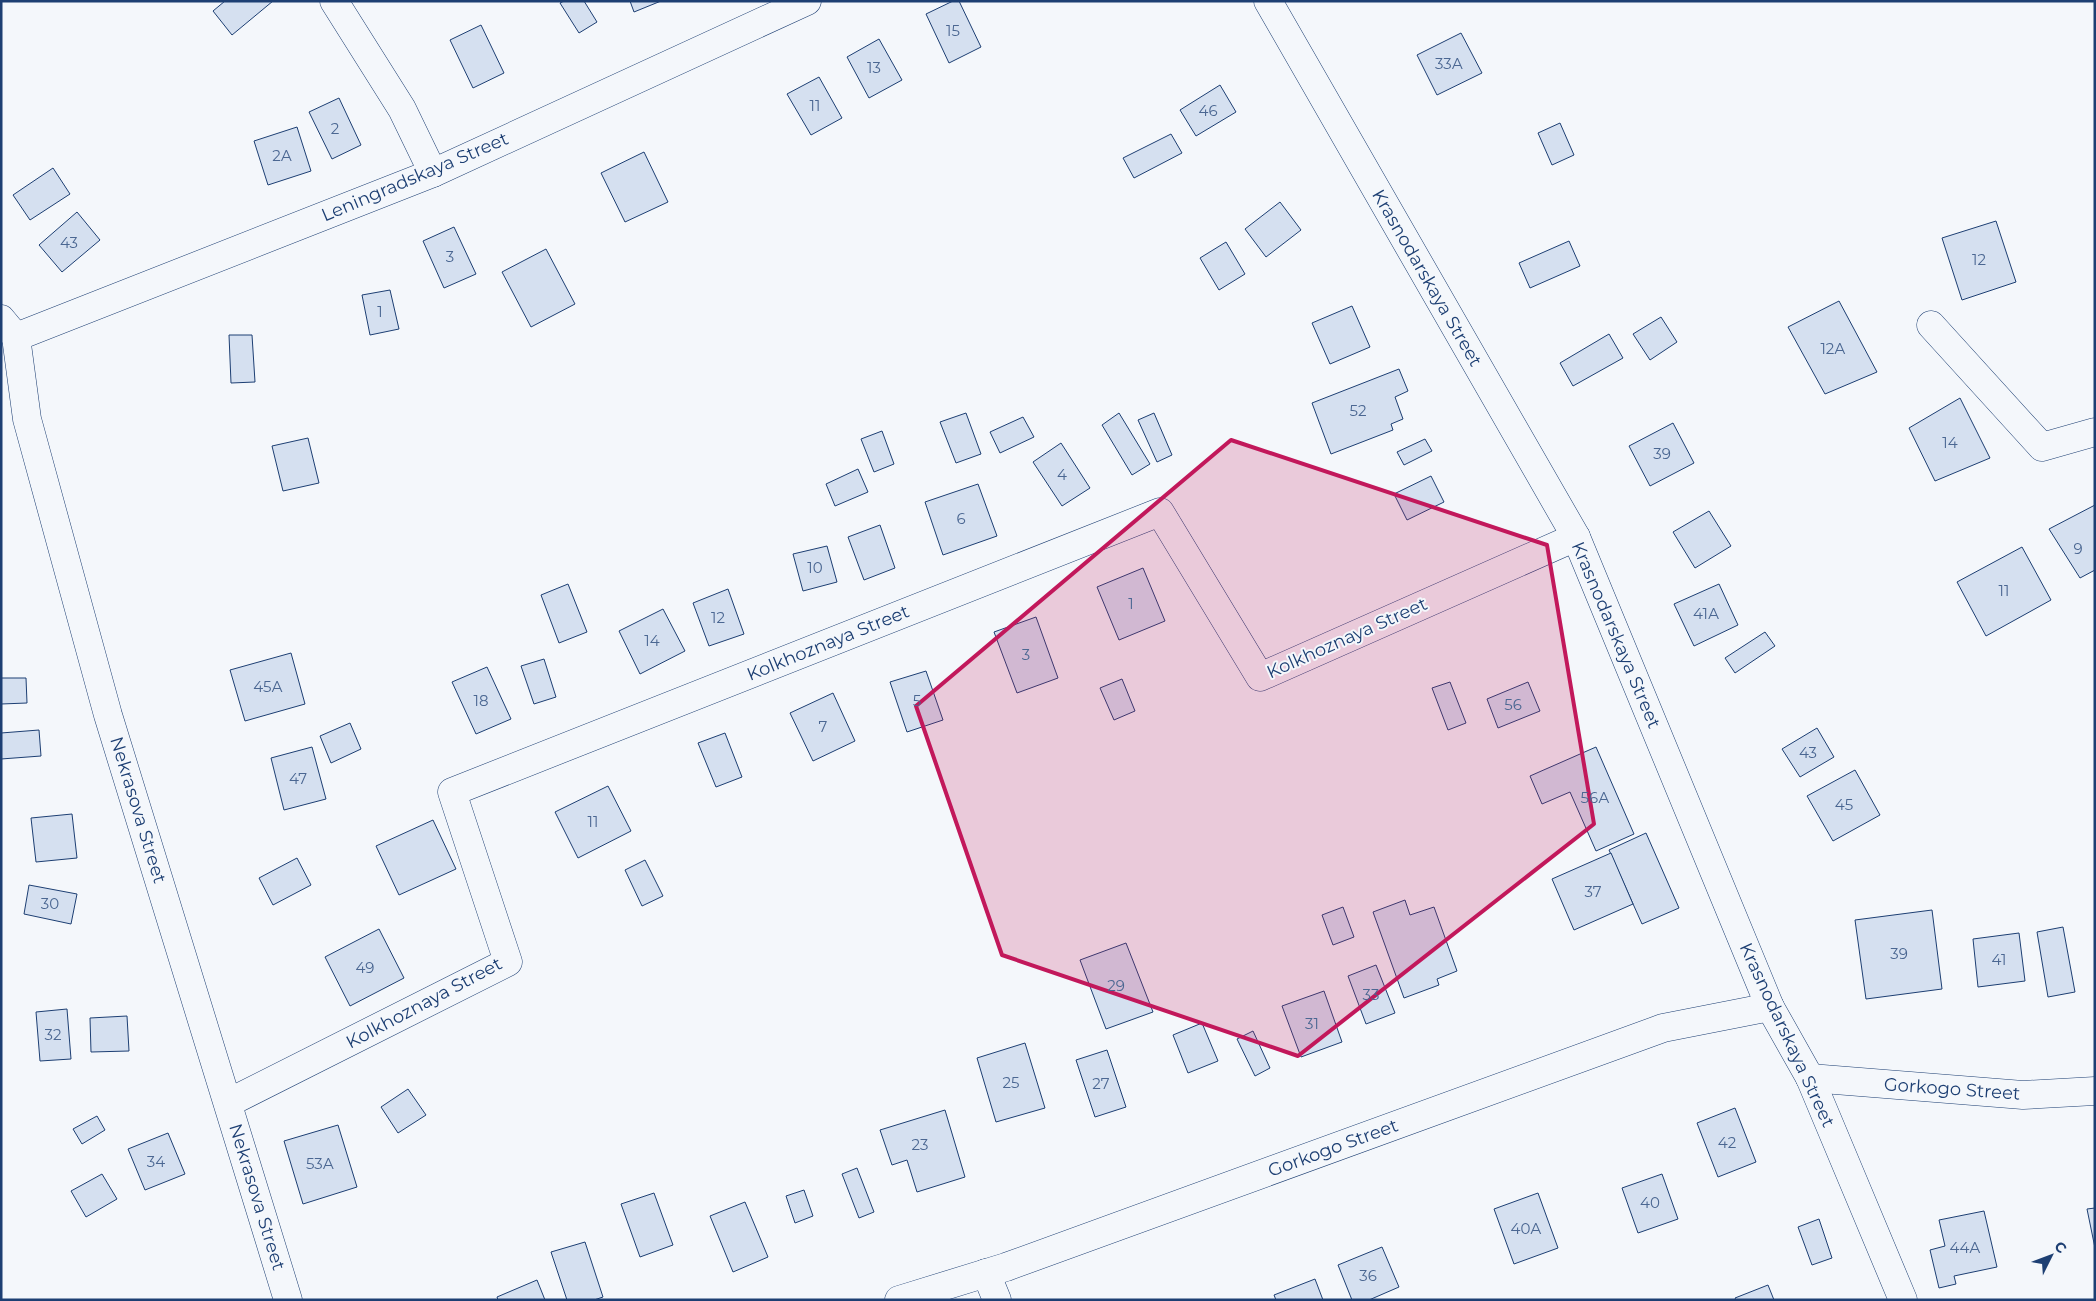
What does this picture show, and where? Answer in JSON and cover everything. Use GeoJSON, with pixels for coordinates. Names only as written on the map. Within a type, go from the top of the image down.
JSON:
{"type":"FeatureCollection","features":[{"type":"Feature","properties":{"kind":"street"},"geometry":{"type":"LineString","coordinates":[[334,1],[402,109],[433,173]]}},
{"type":"Feature","properties":{"kind":"street","name":"Leningradskaya Street"},"geometry":{"type":"LineString","coordinates":[[9,328],[433,173],[807,1]]}},
{"type":"Feature","properties":{"kind":"street","name":"Krasnodarskaya Street"},"geometry":{"type":"LineString","coordinates":[[1268,1],[1576,537],[1770,1008],[1810,1078],[1903,1300]]}},
{"type":"Feature","properties":{"kind":"street"},"geometry":{"type":"LineString","coordinates":[[1932,325],[2042,448],[2095,432]]}},
{"type":"Feature","properties":{"kind":"street","name":"Nekrasova Street"},"geometry":{"type":"LineString","coordinates":[[9,328],[27,419],[108,715],[288,1300]]}},
{"type":"Feature","properties":{"kind":"street","name":"Kolkhoznaya Street"},"geometry":{"type":"LineString","coordinates":[[228,1103],[508,962],[452,792],[1160,512],[1260,677],[1576,537]]}},
{"type":"Feature","properties":{"kind":"street","name":"Gorkogo Street"},"geometry":{"type":"LineString","coordinates":[[899,1300],[986,1273],[1663,1028],[1770,1008]]}},
{"type":"Feature","properties":{"kind":"street","name":"Gorkogo Street"},"geometry":{"type":"LineString","coordinates":[[1810,1078],[2023,1095],[2095,1091]]}},
{"type":"Feature","properties":{"kind":"street"},"geometry":{"type":"LineString","coordinates":[[986,1273],[997,1300]]}},
{"type":"Feature","properties":{"kind":"highlighted area"},"geometry":{"type":"Polygon","coordinates":[[[1231,440],[1547,545],[1594,824],[1298,1056],[1002,955],[916,706],[1231,440]]]}},
{"type":"Feature","properties":{"kind":"building"},"geometry":{"type":"Polygon","coordinates":[[[225,1],[273,1],[232,35],[213,11],[225,1]]]}},
{"type":"Feature","properties":{"kind":"building"},"geometry":{"type":"Polygon","coordinates":[[[564,1],[584,1],[597,22],[579,33],[560,3],[564,1]]]}},
{"type":"Feature","properties":{"kind":"building"},"geometry":{"type":"Polygon","coordinates":[[[630,1],[661,1],[634,12],[630,1]]]}},
{"type":"Feature","properties":{"kind":"building"},"geometry":{"type":"Polygon","coordinates":[[[953,1],[959,1],[981,47],[949,63],[926,14],[953,1]]]}},
{"type":"Feature","properties":{"kind":"building"},"geometry":{"type":"Polygon","coordinates":[[[481,25],[504,73],[473,88],[450,40],[481,25]]]}},
{"type":"Feature","properties":{"kind":"building"},"geometry":{"type":"Polygon","coordinates":[[[1461,33],[1482,73],[1437,95],[1417,55],[1461,33]]]}},
{"type":"Feature","properties":{"kind":"building"},"geometry":{"type":"Polygon","coordinates":[[[879,39],[902,80],[869,98],[847,57],[879,39]]]}},
{"type":"Feature","properties":{"kind":"building"},"geometry":{"type":"Polygon","coordinates":[[[819,77],[842,118],[811,135],[787,94],[819,77]]]}},
{"type":"Feature","properties":{"kind":"building"},"geometry":{"type":"Polygon","coordinates":[[[1220,85],[1236,112],[1196,136],[1180,110],[1220,85]]]}},
{"type":"Feature","properties":{"kind":"building"},"geometry":{"type":"Polygon","coordinates":[[[339,98],[361,145],[332,159],[309,112],[339,98]]]}},
{"type":"Feature","properties":{"kind":"building"},"geometry":{"type":"Polygon","coordinates":[[[1560,123],[1574,155],[1552,165],[1538,133],[1560,123]]]}},
{"type":"Feature","properties":{"kind":"building"},"geometry":{"type":"Polygon","coordinates":[[[297,127],[311,171],[268,185],[254,141],[297,127]]]}},
{"type":"Feature","properties":{"kind":"building"},"geometry":{"type":"Polygon","coordinates":[[[1171,134],[1182,153],[1134,178],[1123,158],[1171,134]]]}},
{"type":"Feature","properties":{"kind":"building"},"geometry":{"type":"Polygon","coordinates":[[[644,152],[668,202],[625,222],[601,173],[644,152]]]}},
{"type":"Feature","properties":{"kind":"building"},"geometry":{"type":"Polygon","coordinates":[[[53,168],[70,194],[30,220],[13,195],[53,168]]]}},
{"type":"Feature","properties":{"kind":"building"},"geometry":{"type":"Polygon","coordinates":[[[1280,202],[1301,230],[1266,257],[1245,229],[1280,202]]]}},
{"type":"Feature","properties":{"kind":"building"},"geometry":{"type":"Polygon","coordinates":[[[77,212],[100,240],[62,272],[39,245],[77,212]]]}},
{"type":"Feature","properties":{"kind":"building"},"geometry":{"type":"Polygon","coordinates":[[[1996,221],[2016,282],[1962,300],[1942,238],[1996,221]]]}},
{"type":"Feature","properties":{"kind":"building"},"geometry":{"type":"Polygon","coordinates":[[[454,227],[476,274],[444,288],[423,241],[454,227]]]}},
{"type":"Feature","properties":{"kind":"building"},"geometry":{"type":"Polygon","coordinates":[[[1569,241],[1580,266],[1530,288],[1519,263],[1569,241]]]}},
{"type":"Feature","properties":{"kind":"building"},"geometry":{"type":"Polygon","coordinates":[[[1226,242],[1245,274],[1219,290],[1200,258],[1226,242]]]}},
{"type":"Feature","properties":{"kind":"building"},"geometry":{"type":"Polygon","coordinates":[[[546,249],[575,304],[531,327],[502,272],[546,249]]]}},
{"type":"Feature","properties":{"kind":"building"},"geometry":{"type":"Polygon","coordinates":[[[390,290],[399,329],[370,335],[362,295],[390,290]]]}},
{"type":"Feature","properties":{"kind":"building"},"geometry":{"type":"Polygon","coordinates":[[[1839,301],[1877,372],[1825,394],[1788,327],[1839,301]]]}},
{"type":"Feature","properties":{"kind":"building"},"geometry":{"type":"Polygon","coordinates":[[[1352,306],[1370,347],[1330,364],[1312,323],[1352,306]]]}},
{"type":"Feature","properties":{"kind":"building"},"geometry":{"type":"Polygon","coordinates":[[[1661,317],[1677,342],[1650,360],[1633,334],[1661,317]]]}},
{"type":"Feature","properties":{"kind":"building"},"geometry":{"type":"Polygon","coordinates":[[[1609,334],[1623,358],[1573,386],[1560,363],[1609,334]]]}},
{"type":"Feature","properties":{"kind":"building"},"geometry":{"type":"Polygon","coordinates":[[[229,335],[252,335],[255,382],[231,383],[229,335]]]}},
{"type":"Feature","properties":{"kind":"building"},"geometry":{"type":"Polygon","coordinates":[[[1399,369],[1408,391],[1395,397],[1403,419],[1391,424],[1393,430],[1331,454],[1312,403],[1399,369]]]}},
{"type":"Feature","properties":{"kind":"building"},"geometry":{"type":"Polygon","coordinates":[[[1960,398],[1990,458],[1935,481],[1909,428],[1960,398]]]}},
{"type":"Feature","properties":{"kind":"building"},"geometry":{"type":"Polygon","coordinates":[[[966,413],[981,454],[956,463],[940,422],[966,413]]]}},
{"type":"Feature","properties":{"kind":"building"},"geometry":{"type":"Polygon","coordinates":[[[1119,413],[1150,464],[1132,475],[1102,425],[1119,413]]]}},
{"type":"Feature","properties":{"kind":"building"},"geometry":{"type":"Polygon","coordinates":[[[1154,413],[1172,455],[1157,462],[1138,420],[1154,413]]]}},
{"type":"Feature","properties":{"kind":"building"},"geometry":{"type":"Polygon","coordinates":[[[1023,417],[1034,437],[1000,453],[990,432],[1023,417]]]}},
{"type":"Feature","properties":{"kind":"building"},"geometry":{"type":"Polygon","coordinates":[[[1673,423],[1694,463],[1650,486],[1629,446],[1673,423]]]}},
{"type":"Feature","properties":{"kind":"building"},"geometry":{"type":"Polygon","coordinates":[[[882,431],[894,464],[874,472],[861,439],[882,431]]]}},
{"type":"Feature","properties":{"kind":"building"},"geometry":{"type":"Polygon","coordinates":[[[308,438],[319,483],[283,491],[272,446],[308,438]]]}},
{"type":"Feature","properties":{"kind":"building"},"geometry":{"type":"Polygon","coordinates":[[[1425,439],[1432,451],[1404,465],[1397,452],[1425,439]]]}},
{"type":"Feature","properties":{"kind":"building"},"geometry":{"type":"Polygon","coordinates":[[[1061,443],[1090,488],[1062,506],[1033,462],[1061,443]]]}},
{"type":"Feature","properties":{"kind":"building"},"geometry":{"type":"Polygon","coordinates":[[[858,469],[868,492],[835,506],[826,484],[858,469]]]}},
{"type":"Feature","properties":{"kind":"building"},"geometry":{"type":"Polygon","coordinates":[[[1431,476],[1444,502],[1407,520],[1394,494],[1431,476]]]}},
{"type":"Feature","properties":{"kind":"building"},"geometry":{"type":"Polygon","coordinates":[[[978,484],[997,536],[943,555],[925,502],[978,484]]]}},
{"type":"Feature","properties":{"kind":"building"},"geometry":{"type":"Polygon","coordinates":[[[2095,505],[2095,570],[2080,578],[2049,529],[2095,505]]]}},
{"type":"Feature","properties":{"kind":"building"},"geometry":{"type":"Polygon","coordinates":[[[1709,511],[1731,546],[1695,568],[1673,532],[1709,511]]]}},
{"type":"Feature","properties":{"kind":"building"},"geometry":{"type":"Polygon","coordinates":[[[880,525],[895,568],[864,580],[848,537],[880,525]]]}},
{"type":"Feature","properties":{"kind":"building"},"geometry":{"type":"Polygon","coordinates":[[[827,546],[837,582],[803,591],[793,554],[827,546]]]}},
{"type":"Feature","properties":{"kind":"building"},"geometry":{"type":"Polygon","coordinates":[[[2022,547],[2051,600],[1986,636],[1957,582],[2022,547]]]}},
{"type":"Feature","properties":{"kind":"building"},"geometry":{"type":"Polygon","coordinates":[[[1143,568],[1165,621],[1119,640],[1097,587],[1143,568]]]}},
{"type":"Feature","properties":{"kind":"building"},"geometry":{"type":"Polygon","coordinates":[[[568,584],[587,632],[559,643],[541,595],[568,584]]]}},
{"type":"Feature","properties":{"kind":"building"},"geometry":{"type":"Polygon","coordinates":[[[1719,584],[1738,625],[1694,646],[1674,604],[1719,584]]]}},
{"type":"Feature","properties":{"kind":"building"},"geometry":{"type":"Polygon","coordinates":[[[728,589],[744,634],[709,646],[693,603],[728,589]]]}},
{"type":"Feature","properties":{"kind":"building"},"geometry":{"type":"Polygon","coordinates":[[[663,609],[685,651],[640,674],[619,631],[663,609]]]}},
{"type":"Feature","properties":{"kind":"building"},"geometry":{"type":"Polygon","coordinates":[[[1036,617],[1058,678],[1017,693],[994,632],[1036,617]]]}},
{"type":"Feature","properties":{"kind":"building"},"geometry":{"type":"Polygon","coordinates":[[[1765,632],[1775,646],[1735,673],[1725,658],[1765,632]]]}},
{"type":"Feature","properties":{"kind":"building"},"geometry":{"type":"Polygon","coordinates":[[[291,653],[305,704],[245,721],[230,670],[291,653]]]}},
{"type":"Feature","properties":{"kind":"building"},"geometry":{"type":"Polygon","coordinates":[[[544,659],[556,697],[534,704],[521,666],[544,659]]]}},
{"type":"Feature","properties":{"kind":"building"},"geometry":{"type":"Polygon","coordinates":[[[487,667],[511,719],[476,734],[452,682],[487,667]]]}},
{"type":"Feature","properties":{"kind":"building"},"geometry":{"type":"Polygon","coordinates":[[[926,671],[943,720],[907,732],[890,682],[926,671]]]}},
{"type":"Feature","properties":{"kind":"building"},"geometry":{"type":"Polygon","coordinates":[[[1,678],[26,678],[27,703],[1,704],[1,678]]]}},
{"type":"Feature","properties":{"kind":"building"},"geometry":{"type":"Polygon","coordinates":[[[1122,679],[1135,711],[1114,720],[1100,688],[1122,679]]]}},
{"type":"Feature","properties":{"kind":"building"},"geometry":{"type":"Polygon","coordinates":[[[1450,682],[1466,723],[1448,730],[1432,688],[1450,682]]]}},
{"type":"Feature","properties":{"kind":"building"},"geometry":{"type":"Polygon","coordinates":[[[1528,682],[1540,711],[1498,728],[1487,699],[1528,682]]]}},
{"type":"Feature","properties":{"kind":"building"},"geometry":{"type":"Polygon","coordinates":[[[833,693],[855,741],[813,761],[790,713],[833,693]]]}},
{"type":"Feature","properties":{"kind":"building"},"geometry":{"type":"Polygon","coordinates":[[[350,723],[361,749],[331,763],[320,736],[350,723]]]}},
{"type":"Feature","properties":{"kind":"building"},"geometry":{"type":"Polygon","coordinates":[[[1817,728],[1834,757],[1800,777],[1782,749],[1817,728]]]}},
{"type":"Feature","properties":{"kind":"building"},"geometry":{"type":"Polygon","coordinates":[[[39,730],[41,756],[1,759],[1,733],[39,730]]]}},
{"type":"Feature","properties":{"kind":"building"},"geometry":{"type":"Polygon","coordinates":[[[725,733],[742,777],[716,787],[698,743],[725,733]]]}},
{"type":"Feature","properties":{"kind":"building"},"geometry":{"type":"Polygon","coordinates":[[[312,747],[326,799],[284,810],[271,758],[312,747]]]}},
{"type":"Feature","properties":{"kind":"building"},"geometry":{"type":"Polygon","coordinates":[[[1596,747],[1634,834],[1596,851],[1570,792],[1542,804],[1530,776],[1596,747]]]}},
{"type":"Feature","properties":{"kind":"building"},"geometry":{"type":"Polygon","coordinates":[[[1855,770],[1880,815],[1833,841],[1807,796],[1855,770]]]}},
{"type":"Feature","properties":{"kind":"building"},"geometry":{"type":"Polygon","coordinates":[[[608,786],[631,831],[578,858],[555,812],[608,786]]]}},
{"type":"Feature","properties":{"kind":"building"},"geometry":{"type":"Polygon","coordinates":[[[72,814],[77,858],[36,862],[31,818],[72,814]]]}},
{"type":"Feature","properties":{"kind":"building"},"geometry":{"type":"Polygon","coordinates":[[[433,820],[456,869],[399,895],[376,846],[433,820]]]}},
{"type":"Feature","properties":{"kind":"building"},"geometry":{"type":"Polygon","coordinates":[[[1646,833],[1679,908],[1642,924],[1609,850],[1646,833]]]}},
{"type":"Feature","properties":{"kind":"building"},"geometry":{"type":"Polygon","coordinates":[[[1611,853],[1633,904],[1574,930],[1552,879],[1611,853]]]}},
{"type":"Feature","properties":{"kind":"building"},"geometry":{"type":"Polygon","coordinates":[[[297,858],[311,885],[273,905],[259,878],[297,858]]]}},
{"type":"Feature","properties":{"kind":"building"},"geometry":{"type":"Polygon","coordinates":[[[645,860],[663,896],[642,906],[625,870],[645,860]]]}},
{"type":"Feature","properties":{"kind":"building"},"geometry":{"type":"Polygon","coordinates":[[[29,885],[77,894],[71,924],[24,914],[29,885]]]}},
{"type":"Feature","properties":{"kind":"building"},"geometry":{"type":"Polygon","coordinates":[[[1405,900],[1410,915],[1434,907],[1457,971],[1437,979],[1439,985],[1404,998],[1373,912],[1405,900]]]}},
{"type":"Feature","properties":{"kind":"building"},"geometry":{"type":"Polygon","coordinates":[[[1343,907],[1354,937],[1333,945],[1322,915],[1343,907]]]}},
{"type":"Feature","properties":{"kind":"building"},"geometry":{"type":"Polygon","coordinates":[[[1932,910],[1942,989],[1866,999],[1855,920],[1932,910]]]}},
{"type":"Feature","properties":{"kind":"building"},"geometry":{"type":"Polygon","coordinates":[[[2063,927],[2075,992],[2048,997],[2037,932],[2063,927]]]}},
{"type":"Feature","properties":{"kind":"building"},"geometry":{"type":"Polygon","coordinates":[[[379,929],[404,978],[350,1006],[325,957],[379,929]]]}},
{"type":"Feature","properties":{"kind":"building"},"geometry":{"type":"Polygon","coordinates":[[[2019,933],[2025,981],[1978,987],[1973,939],[2019,933]]]}},
{"type":"Feature","properties":{"kind":"building"},"geometry":{"type":"Polygon","coordinates":[[[1126,943],[1153,1012],[1106,1029],[1080,960],[1126,943]]]}},
{"type":"Feature","properties":{"kind":"building"},"geometry":{"type":"Polygon","coordinates":[[[1376,965],[1395,1013],[1366,1024],[1348,976],[1376,965]]]}},
{"type":"Feature","properties":{"kind":"building"},"geometry":{"type":"Polygon","coordinates":[[[1324,991],[1342,1042],[1301,1057],[1282,1006],[1324,991]]]}},
{"type":"Feature","properties":{"kind":"building"},"geometry":{"type":"Polygon","coordinates":[[[67,1009],[71,1059],[40,1061],[36,1012],[67,1009]]]}},
{"type":"Feature","properties":{"kind":"building"},"geometry":{"type":"Polygon","coordinates":[[[127,1016],[129,1051],[91,1052],[90,1018],[127,1016]]]}},
{"type":"Feature","properties":{"kind":"building"},"geometry":{"type":"Polygon","coordinates":[[[1202,1023],[1218,1061],[1188,1073],[1173,1035],[1202,1023]]]}},
{"type":"Feature","properties":{"kind":"building"},"geometry":{"type":"Polygon","coordinates":[[[1253,1031],[1270,1068],[1255,1076],[1237,1039],[1253,1031]]]}},
{"type":"Feature","properties":{"kind":"building"},"geometry":{"type":"Polygon","coordinates":[[[1025,1043],[1045,1108],[996,1122],[977,1058],[1025,1043]]]}},
{"type":"Feature","properties":{"kind":"building"},"geometry":{"type":"Polygon","coordinates":[[[1107,1050],[1126,1107],[1095,1117],[1076,1060],[1107,1050]]]}},
{"type":"Feature","properties":{"kind":"building"},"geometry":{"type":"Polygon","coordinates":[[[408,1089],[426,1115],[398,1133],[381,1107],[408,1089]]]}},
{"type":"Feature","properties":{"kind":"building"},"geometry":{"type":"Polygon","coordinates":[[[1735,1108],[1756,1162],[1718,1177],[1697,1123],[1735,1108]]]}},
{"type":"Feature","properties":{"kind":"building"},"geometry":{"type":"Polygon","coordinates":[[[945,1110],[965,1177],[917,1192],[907,1160],[892,1165],[880,1130],[945,1110]]]}},
{"type":"Feature","properties":{"kind":"building"},"geometry":{"type":"Polygon","coordinates":[[[97,1116],[105,1130],[82,1144],[73,1129],[97,1116]]]}},
{"type":"Feature","properties":{"kind":"building"},"geometry":{"type":"Polygon","coordinates":[[[338,1125],[357,1187],[303,1204],[284,1141],[338,1125]]]}},
{"type":"Feature","properties":{"kind":"building"},"geometry":{"type":"Polygon","coordinates":[[[168,1133],[185,1174],[145,1190],[128,1149],[168,1133]]]}},
{"type":"Feature","properties":{"kind":"building"},"geometry":{"type":"Polygon","coordinates":[[[857,1168],[874,1212],[859,1218],[842,1174],[857,1168]]]}},
{"type":"Feature","properties":{"kind":"building"},"geometry":{"type":"Polygon","coordinates":[[[102,1174],[117,1199],[86,1217],[71,1191],[102,1174]]]}},
{"type":"Feature","properties":{"kind":"building"},"geometry":{"type":"Polygon","coordinates":[[[1662,1174],[1678,1219],[1638,1233],[1622,1188],[1662,1174]]]}},
{"type":"Feature","properties":{"kind":"building"},"geometry":{"type":"Polygon","coordinates":[[[804,1190],[813,1216],[795,1223],[786,1196],[804,1190]]]}},
{"type":"Feature","properties":{"kind":"building"},"geometry":{"type":"Polygon","coordinates":[[[654,1193],[673,1245],[640,1257],[621,1204],[654,1193]]]}},
{"type":"Feature","properties":{"kind":"building"},"geometry":{"type":"Polygon","coordinates":[[[1538,1193],[1558,1248],[1514,1264],[1494,1209],[1538,1193]]]}},
{"type":"Feature","properties":{"kind":"building"},"geometry":{"type":"Polygon","coordinates":[[[745,1202],[768,1257],[733,1272],[710,1216],[745,1202]]]}},
{"type":"Feature","properties":{"kind":"building"},"geometry":{"type":"Polygon","coordinates":[[[2095,1208],[2095,1248],[2087,1209],[2095,1208]]]}},
{"type":"Feature","properties":{"kind":"building"},"geometry":{"type":"Polygon","coordinates":[[[1984,1211],[1997,1267],[1954,1276],[1956,1284],[1939,1288],[1930,1250],[1945,1246],[1939,1220],[1984,1211]]]}},
{"type":"Feature","properties":{"kind":"building"},"geometry":{"type":"Polygon","coordinates":[[[1819,1219],[1832,1258],[1812,1265],[1798,1227],[1819,1219]]]}},
{"type":"Feature","properties":{"kind":"building"},"geometry":{"type":"Polygon","coordinates":[[[585,1242],[603,1297],[594,1300],[567,1300],[551,1252],[585,1242]]]}},
{"type":"Feature","properties":{"kind":"building"},"geometry":{"type":"Polygon","coordinates":[[[1382,1247],[1399,1287],[1369,1300],[1352,1300],[1338,1265],[1382,1247]]]}},
{"type":"Feature","properties":{"kind":"building"},"geometry":{"type":"Polygon","coordinates":[[[1315,1279],[1323,1300],[1276,1300],[1274,1295],[1315,1279]]]}},
{"type":"Feature","properties":{"kind":"building"},"geometry":{"type":"Polygon","coordinates":[[[537,1280],[545,1300],[498,1300],[497,1297],[537,1280]]]}},
{"type":"Feature","properties":{"kind":"building"},"geometry":{"type":"Polygon","coordinates":[[[1768,1285],[1774,1300],[1736,1300],[1735,1298],[1768,1285]]]}}]}
